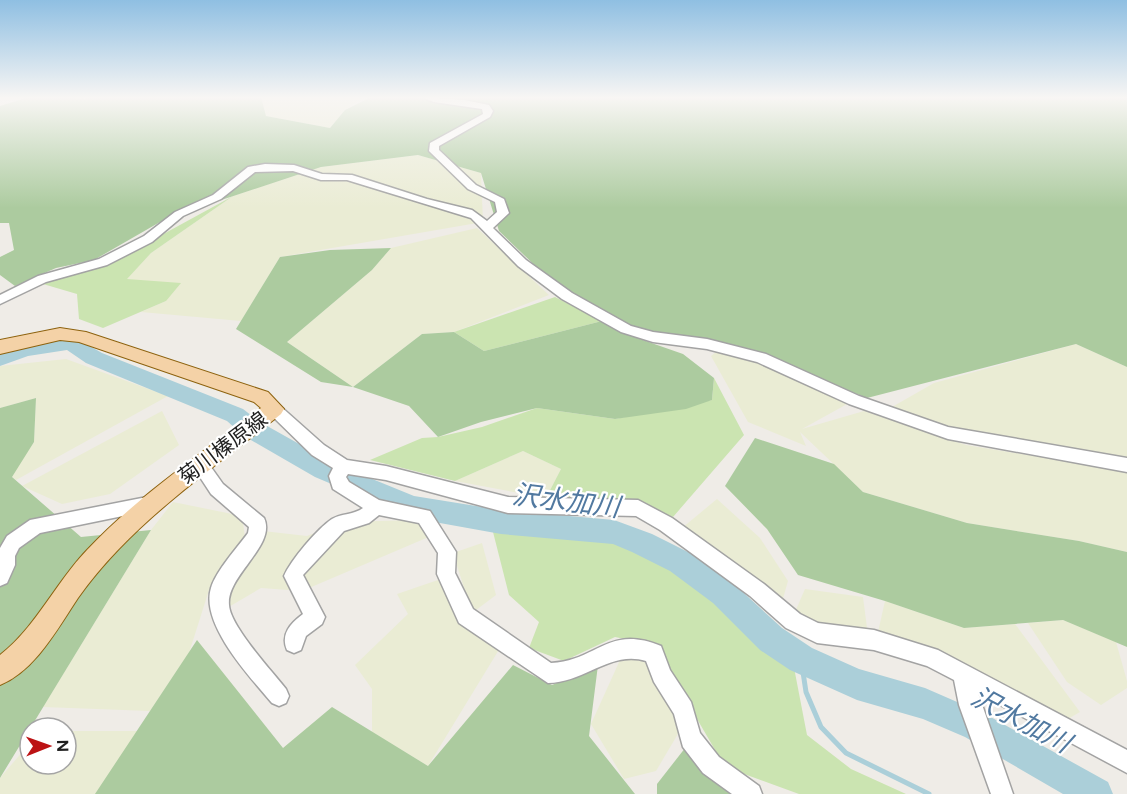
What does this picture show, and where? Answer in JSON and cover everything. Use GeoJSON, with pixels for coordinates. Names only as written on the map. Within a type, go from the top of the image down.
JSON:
{"type":"FeatureCollection","features":[{"type":"Feature","properties":{"kind":"main road","name":"菊川榛原線"},"geometry":{"type":"LineString","coordinates":[[0,347],[60,334],[80,336],[261,397],[274,409],[152,503],[94,559],[26,646],[0,672]]}},
{"type":"Feature","properties":{"kind":"street"},"geometry":{"type":"LineString","coordinates":[[455,134],[434,145],[434,151],[472,187],[500,201],[503,213],[487,227]]}},
{"type":"Feature","properties":{"kind":"street"},"geometry":{"type":"LineString","coordinates":[[0,300],[42,279],[103,262],[148,239],[179,214],[233,186],[252,170],[265,167],[294,168],[321,177],[348,177],[424,202],[468,212],[487,227],[522,263],[567,296],[626,329],[653,337],[707,344],[760,358],[854,400],[948,433],[1127,465]]}},
{"type":"Feature","properties":{"kind":"street"},"geometry":{"type":"LineString","coordinates":[[274,409],[318,450],[344,466],[386,473],[508,505],[638,508],[666,524],[757,590],[793,621],[817,633],[874,640],[932,657],[1127,762]]}},
{"type":"Feature","properties":{"kind":"street"},"geometry":{"type":"LineString","coordinates":[[200,465],[217,489],[258,524],[256,536],[220,589],[219,609],[241,650],[279,696]]}},
{"type":"Feature","properties":{"kind":"street"},"geometry":{"type":"LineString","coordinates":[[344,466],[337,476],[339,484],[376,507],[424,516],[429,521],[447,552],[446,574],[466,616],[548,673],[564,674],[615,648],[640,647],[654,653],[661,675],[683,710],[691,739],[711,765],[751,794]]}},
{"type":"Feature","properties":{"kind":"street"},"geometry":{"type":"LineString","coordinates":[[0,577],[6,565],[6,555],[13,542],[36,526],[152,503]]}},
{"type":"Feature","properties":{"kind":"street"},"geometry":{"type":"LineString","coordinates":[[294,643],[297,630],[315,617],[293,576],[297,567],[338,525],[363,518],[376,507]]}},
{"type":"Feature","properties":{"kind":"street"},"geometry":{"type":"LineString","coordinates":[[963,675],[969,705],[1002,794]]}},
{"type":"Feature","properties":{"kind":"green space"},"geometry":{"type":"Polygon","coordinates":[[[0,134],[1127,134],[1127,367],[1076,344],[867,398],[743,349],[652,335],[634,328],[551,281],[499,231],[481,173],[418,155],[321,167],[167,218],[94,260],[56,268],[15,286],[0,275],[0,257],[14,250],[9,223],[0,223],[0,134]]]}},
{"type":"Feature","properties":{"kind":"green space"},"geometry":{"type":"Polygon","coordinates":[[[418,155],[481,173],[483,222],[280,257],[241,321],[141,312],[166,301],[126,279],[151,253],[233,196],[321,167],[418,155]]]}},
{"type":"Feature","properties":{"kind":"green space"},"geometry":{"type":"Polygon","coordinates":[[[233,196],[151,253],[127,279],[181,283],[166,301],[103,328],[79,319],[77,294],[43,284],[88,270],[136,249],[233,196]]]}},
{"type":"Feature","properties":{"kind":"green space"},"geometry":{"type":"Polygon","coordinates":[[[477,228],[549,295],[454,332],[422,334],[353,387],[287,342],[372,270],[391,248],[477,228]]]}},
{"type":"Feature","properties":{"kind":"green space"},"geometry":{"type":"Polygon","coordinates":[[[391,248],[372,270],[287,342],[353,387],[321,382],[236,329],[280,257],[330,250],[391,248]]]}},
{"type":"Feature","properties":{"kind":"green space"},"geometry":{"type":"Polygon","coordinates":[[[555,297],[602,321],[484,351],[454,332],[555,297]]]}},
{"type":"Feature","properties":{"kind":"green space"},"geometry":{"type":"Polygon","coordinates":[[[602,321],[640,339],[683,354],[714,378],[712,400],[686,409],[615,419],[537,408],[481,422],[438,437],[409,406],[353,387],[422,334],[454,332],[484,351],[602,321]]]}},
{"type":"Feature","properties":{"kind":"green space"},"geometry":{"type":"Polygon","coordinates":[[[1076,344],[1127,367],[1127,458],[940,425],[892,407],[934,383],[1076,344]]]}},
{"type":"Feature","properties":{"kind":"green space"},"geometry":{"type":"Polygon","coordinates":[[[720,349],[762,363],[849,403],[802,429],[864,411],[966,445],[1127,471],[1127,552],[1079,541],[967,523],[863,492],[800,432],[806,446],[748,422],[711,356],[720,349]]]}},
{"type":"Feature","properties":{"kind":"green space"},"geometry":{"type":"Polygon","coordinates":[[[66,359],[168,396],[16,480],[11,476],[34,442],[36,398],[0,408],[0,366],[66,359]]]}},
{"type":"Feature","properties":{"kind":"green space"},"geometry":{"type":"Polygon","coordinates":[[[714,378],[744,435],[673,517],[636,502],[546,498],[561,469],[523,451],[455,481],[370,460],[422,438],[438,437],[482,427],[537,408],[615,419],[712,400],[714,378]]]}},
{"type":"Feature","properties":{"kind":"green space"},"geometry":{"type":"Polygon","coordinates":[[[36,398],[34,442],[12,477],[81,537],[151,530],[38,716],[18,716],[18,748],[0,778],[0,408],[36,398]]]}},
{"type":"Feature","properties":{"kind":"green space"},"geometry":{"type":"Polygon","coordinates":[[[162,411],[179,445],[110,494],[62,504],[22,486],[162,411]]]}},
{"type":"Feature","properties":{"kind":"green space"},"geometry":{"type":"Polygon","coordinates":[[[755,438],[834,464],[863,492],[967,523],[1079,541],[1127,552],[1127,647],[1063,620],[964,628],[798,575],[767,529],[725,486],[755,438]]]}},
{"type":"Feature","properties":{"kind":"green space"},"geometry":{"type":"Polygon","coordinates":[[[523,451],[561,469],[546,498],[455,481],[523,451]]]}},
{"type":"Feature","properties":{"kind":"green space"},"geometry":{"type":"Polygon","coordinates":[[[717,499],[760,538],[788,581],[782,602],[682,528],[717,499]]]}},
{"type":"Feature","properties":{"kind":"green space"},"geometry":{"type":"Polygon","coordinates":[[[173,502],[242,516],[245,537],[209,590],[189,653],[150,711],[43,707],[151,530],[173,502]]]}},
{"type":"Feature","properties":{"kind":"green space"},"geometry":{"type":"Polygon","coordinates":[[[417,520],[431,536],[302,591],[261,588],[227,608],[234,575],[263,531],[307,536],[342,522],[417,520]]]}},
{"type":"Feature","properties":{"kind":"green space"},"geometry":{"type":"Polygon","coordinates":[[[591,520],[638,531],[733,597],[765,624],[791,652],[807,735],[851,769],[906,794],[799,794],[725,767],[654,645],[615,637],[564,661],[529,648],[539,622],[509,595],[493,532],[591,520]]]}},
{"type":"Feature","properties":{"kind":"green space"},"geometry":{"type":"Polygon","coordinates":[[[482,543],[496,595],[472,613],[453,553],[482,543]]]}},
{"type":"Feature","properties":{"kind":"green space"},"geometry":{"type":"Polygon","coordinates":[[[438,580],[462,619],[500,648],[428,766],[372,732],[372,689],[355,665],[408,614],[397,594],[438,580]]]}},
{"type":"Feature","properties":{"kind":"green space"},"geometry":{"type":"Polygon","coordinates":[[[805,589],[863,597],[867,628],[823,629],[795,612],[805,589]]]}},
{"type":"Feature","properties":{"kind":"green space"},"geometry":{"type":"Polygon","coordinates":[[[885,601],[964,628],[1015,624],[1080,712],[1061,723],[878,632],[885,601]]]}},
{"type":"Feature","properties":{"kind":"green space"},"geometry":{"type":"Polygon","coordinates":[[[1063,620],[1116,642],[1127,688],[1101,705],[1067,682],[1028,623],[1063,620]]]}},
{"type":"Feature","properties":{"kind":"green space"},"geometry":{"type":"Polygon","coordinates":[[[197,640],[283,748],[332,707],[428,766],[513,665],[552,685],[598,665],[589,736],[635,794],[95,794],[197,640]]]}},
{"type":"Feature","properties":{"kind":"green space"},"geometry":{"type":"Polygon","coordinates":[[[645,656],[682,727],[656,771],[624,779],[591,724],[620,660],[645,656]]]}},
{"type":"Feature","properties":{"kind":"green space"},"geometry":{"type":"Polygon","coordinates":[[[78,731],[140,731],[97,794],[0,794],[0,778],[18,757],[18,776],[78,776],[78,731]]]}},
{"type":"Feature","properties":{"kind":"green space"},"geometry":{"type":"Polygon","coordinates":[[[689,743],[737,794],[657,794],[657,784],[689,743]]]}},
{"type":"Feature","properties":{"kind":"waterway","name":"沢水加川"},"geometry":{"type":"LineString","coordinates":[[0,358],[25,349],[70,342],[94,358],[235,415],[252,429],[324,470],[412,507],[501,522],[614,532],[642,543],[680,562],[723,593],[771,639],[801,659],[857,684],[925,704],[976,726],[1096,794]]}},
{"type":"Feature","properties":{"kind":"waterway"},"geometry":{"type":"LineString","coordinates":[[801,659],[806,692],[821,727],[846,753],[929,794]]}}]}
